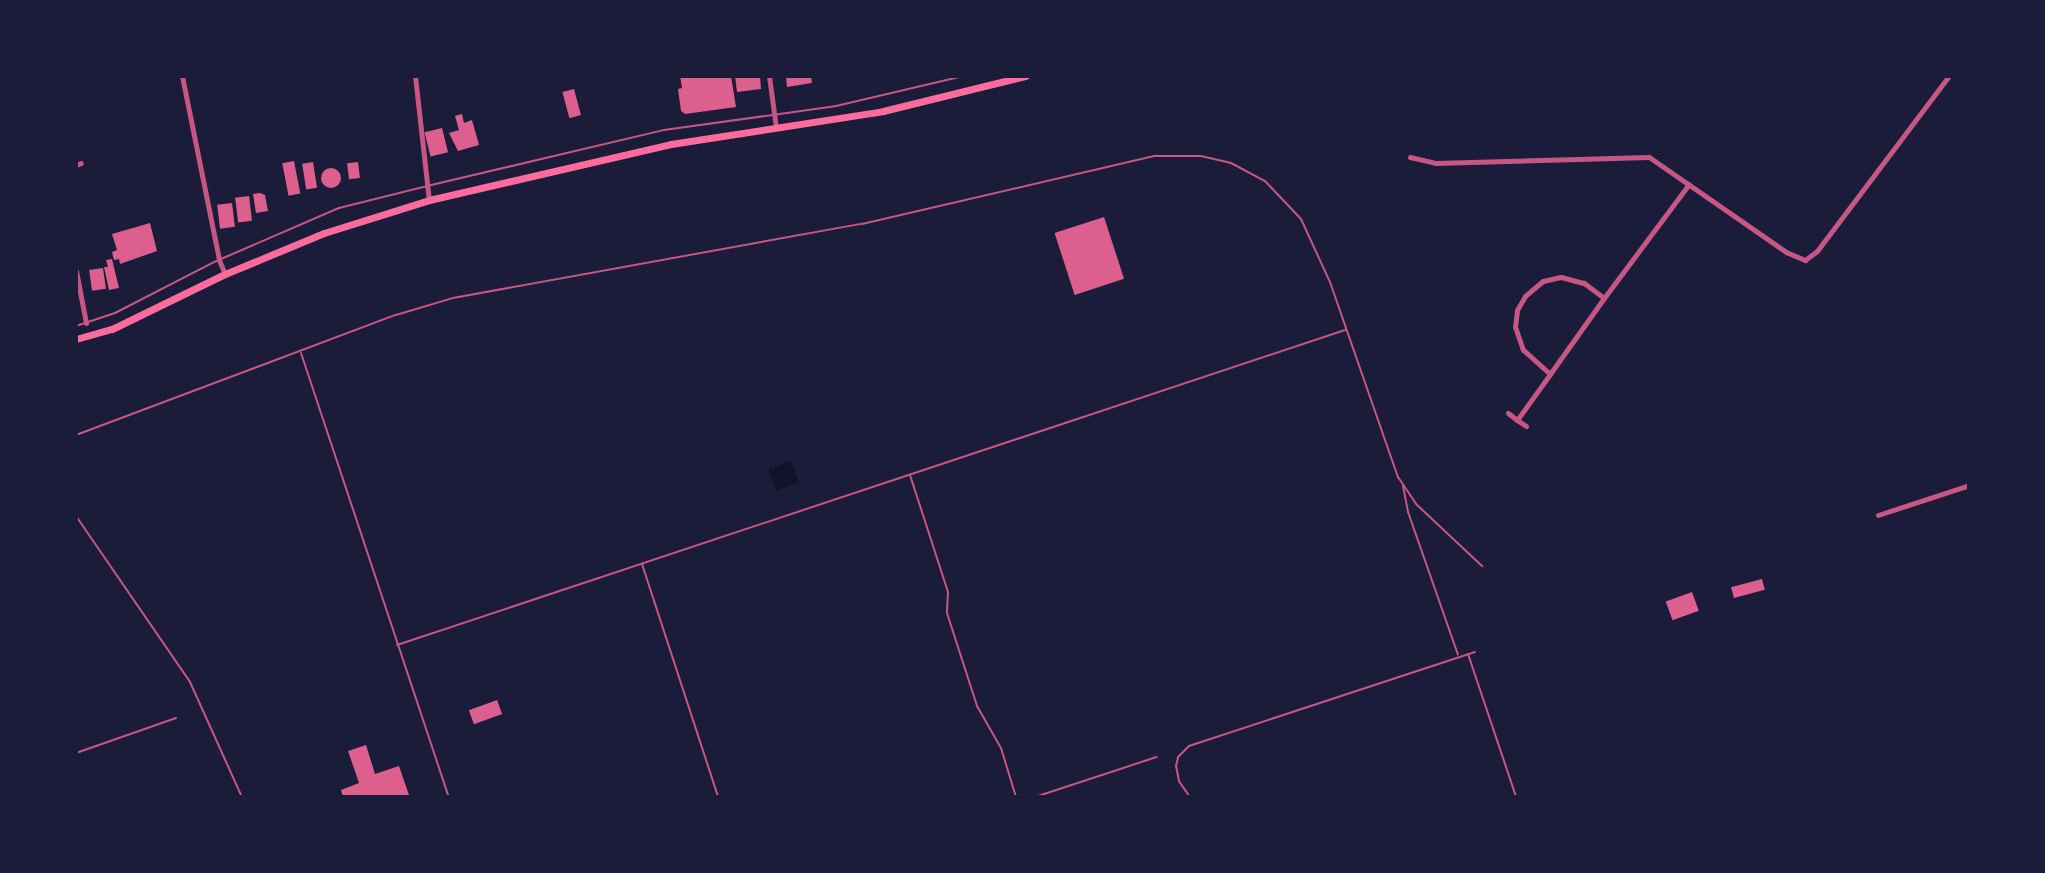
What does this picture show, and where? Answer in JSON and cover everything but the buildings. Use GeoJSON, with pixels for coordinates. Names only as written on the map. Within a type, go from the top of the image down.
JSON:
{"type":"FeatureCollection","features":[{"type":"Feature","properties":{"kind":"main road"},"geometry":{"type":"LineString","coordinates":[[76,339],[139,317],[225,274],[324,233],[429,200],[671,144],[883,111],[1026,76]]}},
{"type":"Feature","properties":{"kind":"street"},"geometry":{"type":"LineString","coordinates":[[182,76],[219,260],[225,274]]}},
{"type":"Feature","properties":{"kind":"street"},"geometry":{"type":"LineString","coordinates":[[415,76],[429,200]]}},
{"type":"Feature","properties":{"kind":"street"},"geometry":{"type":"LineString","coordinates":[[769,76],[776,128]]}},
{"type":"Feature","properties":{"kind":"street"},"geometry":{"type":"LineString","coordinates":[[1410,157],[1435,163],[1644,156],[1660,162],[1795,257],[1809,259],[1949,76]]}},
{"type":"Feature","properties":{"kind":"street"},"geometry":{"type":"LineString","coordinates":[[1517,420],[1689,184]]}},
{"type":"Feature","properties":{"kind":"street"},"geometry":{"type":"LineString","coordinates":[[76,271],[86,323]]}},
{"type":"Feature","properties":{"kind":"street"},"geometry":{"type":"LineString","coordinates":[[1550,374],[1528,355],[1517,335],[1517,310],[1525,296],[1543,281],[1561,277],[1584,283],[1604,298]]}},
{"type":"Feature","properties":{"kind":"street"},"geometry":{"type":"LineString","coordinates":[[1508,413],[1526,426]]}},
{"type":"Feature","properties":{"kind":"street"},"geometry":{"type":"LineString","coordinates":[[1878,515],[1969,485]]}},
{"type":"Feature","properties":{"kind":"lane"},"geometry":{"type":"LineString","coordinates":[[76,326],[150,296],[167,283],[339,208],[659,131],[836,106],[964,76]]}},
{"type":"Feature","properties":{"kind":"lane"},"geometry":{"type":"LineString","coordinates":[[76,435],[396,315],[453,298],[862,224],[1155,156],[1182,154],[1208,157],[1238,166],[1265,181],[1289,203],[1313,240],[1391,462],[1403,485],[1416,504],[1482,566]]}},
{"type":"Feature","properties":{"kind":"lane"},"geometry":{"type":"LineString","coordinates":[[397,645],[1346,329]]}},
{"type":"Feature","properties":{"kind":"lane"},"geometry":{"type":"LineString","coordinates":[[301,351],[449,797]]}},
{"type":"Feature","properties":{"kind":"lane"},"geometry":{"type":"LineString","coordinates":[[910,474],[948,592],[947,613],[955,639],[980,713],[1001,748],[1016,797]]}},
{"type":"Feature","properties":{"kind":"lane"},"geometry":{"type":"LineString","coordinates":[[1403,485],[1408,512],[1458,657]]}},
{"type":"Feature","properties":{"kind":"lane"},"geometry":{"type":"LineString","coordinates":[[76,516],[197,694],[242,797]]}},
{"type":"Feature","properties":{"kind":"lane"},"geometry":{"type":"LineString","coordinates":[[642,563],[718,797]]}},
{"type":"Feature","properties":{"kind":"lane"},"geometry":{"type":"LineString","coordinates":[[1190,797],[1179,781],[1178,761],[1189,746],[1475,652]]}},
{"type":"Feature","properties":{"kind":"lane"},"geometry":{"type":"LineString","coordinates":[[1468,654],[1516,797]]}},
{"type":"Feature","properties":{"kind":"lane"},"geometry":{"type":"LineString","coordinates":[[76,753],[176,718]]}},
{"type":"Feature","properties":{"kind":"lane"},"geometry":{"type":"LineString","coordinates":[[1035,797],[1157,757]]}},
{"type":"Feature","properties":{"kind":"shaded area"},"geometry":{"type":"Polygon","coordinates":[[[791,461],[799,483],[776,491],[768,469],[791,461]]]}}]}
